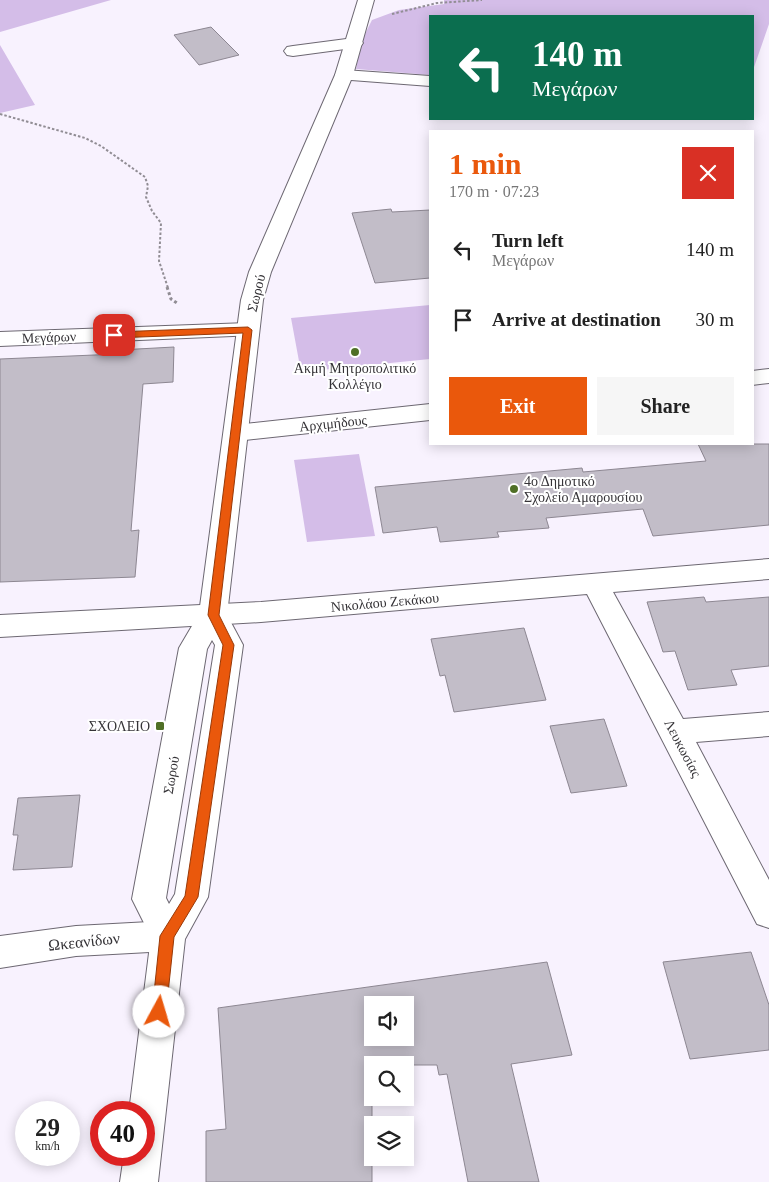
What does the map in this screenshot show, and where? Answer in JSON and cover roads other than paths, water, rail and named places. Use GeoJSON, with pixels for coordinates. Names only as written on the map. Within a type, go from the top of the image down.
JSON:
{"type":"FeatureCollection","features":[{"type":"Feature","properties":{"kind":"street","name":"Σωρού"},"geometry":{"type":"LineString","coordinates":[[168,936],[149,899],[193,648],[213,615],[248,330],[260,272],[344,75],[364,10]]}},
{"type":"Feature","properties":{"kind":"street"},"geometry":{"type":"LineString","coordinates":[[294,51],[354,43]]}},
{"type":"Feature","properties":{"kind":"street"},"geometry":{"type":"LineString","coordinates":[[344,75],[429,81]]}},
{"type":"Feature","properties":{"kind":"street","name":"Μεγάρων"},"geometry":{"type":"LineString","coordinates":[[0,339],[248,330]]}},
{"type":"Feature","properties":{"kind":"street"},"geometry":{"type":"LineString","coordinates":[[754,378],[769,376]]}},
{"type":"Feature","properties":{"kind":"street","name":"Αρχιμήδους"},"geometry":{"type":"LineString","coordinates":[[236,433],[429,412]]}},
{"type":"Feature","properties":{"kind":"street","name":"Νικολάου Ζεκάκου"},"geometry":{"type":"LineString","coordinates":[[0,626],[213,615],[769,569]]}},
{"type":"Feature","properties":{"kind":"street","name":"Λευκωσίας"},"geometry":{"type":"LineString","coordinates":[[595,584],[675,732],[769,913]]}},
{"type":"Feature","properties":{"kind":"street"},"geometry":{"type":"LineString","coordinates":[[149,1101],[168,936],[191,897],[227,654],[228,645],[213,615]]}},
{"type":"Feature","properties":{"kind":"street"},"geometry":{"type":"LineString","coordinates":[[675,732],[769,724]]}},
{"type":"Feature","properties":{"kind":"street","name":"Ωκεανίδων"},"geometry":{"type":"LineString","coordinates":[[0,952],[76,941],[168,936]]}},
{"type":"Feature","properties":{"kind":"street"},"geometry":{"type":"LineString","coordinates":[[140,1182],[142,1166]]}},
{"type":"Feature","properties":{"kind":"place","name":"Ακμή Μητροπολιτικό Κολλέγιο"},"geometry":{"type":"Point","coordinates":[355,352]}},
{"type":"Feature","properties":{"kind":"place","name":"4ο Δημοτικό Σχολείο Αμαρουσίου"},"geometry":{"type":"Point","coordinates":[514,489]}},
{"type":"Feature","properties":{"kind":"place","name":"ΣΧΟΛΕΙΟ"},"geometry":{"type":"Point","coordinates":[160,726]}}]}
